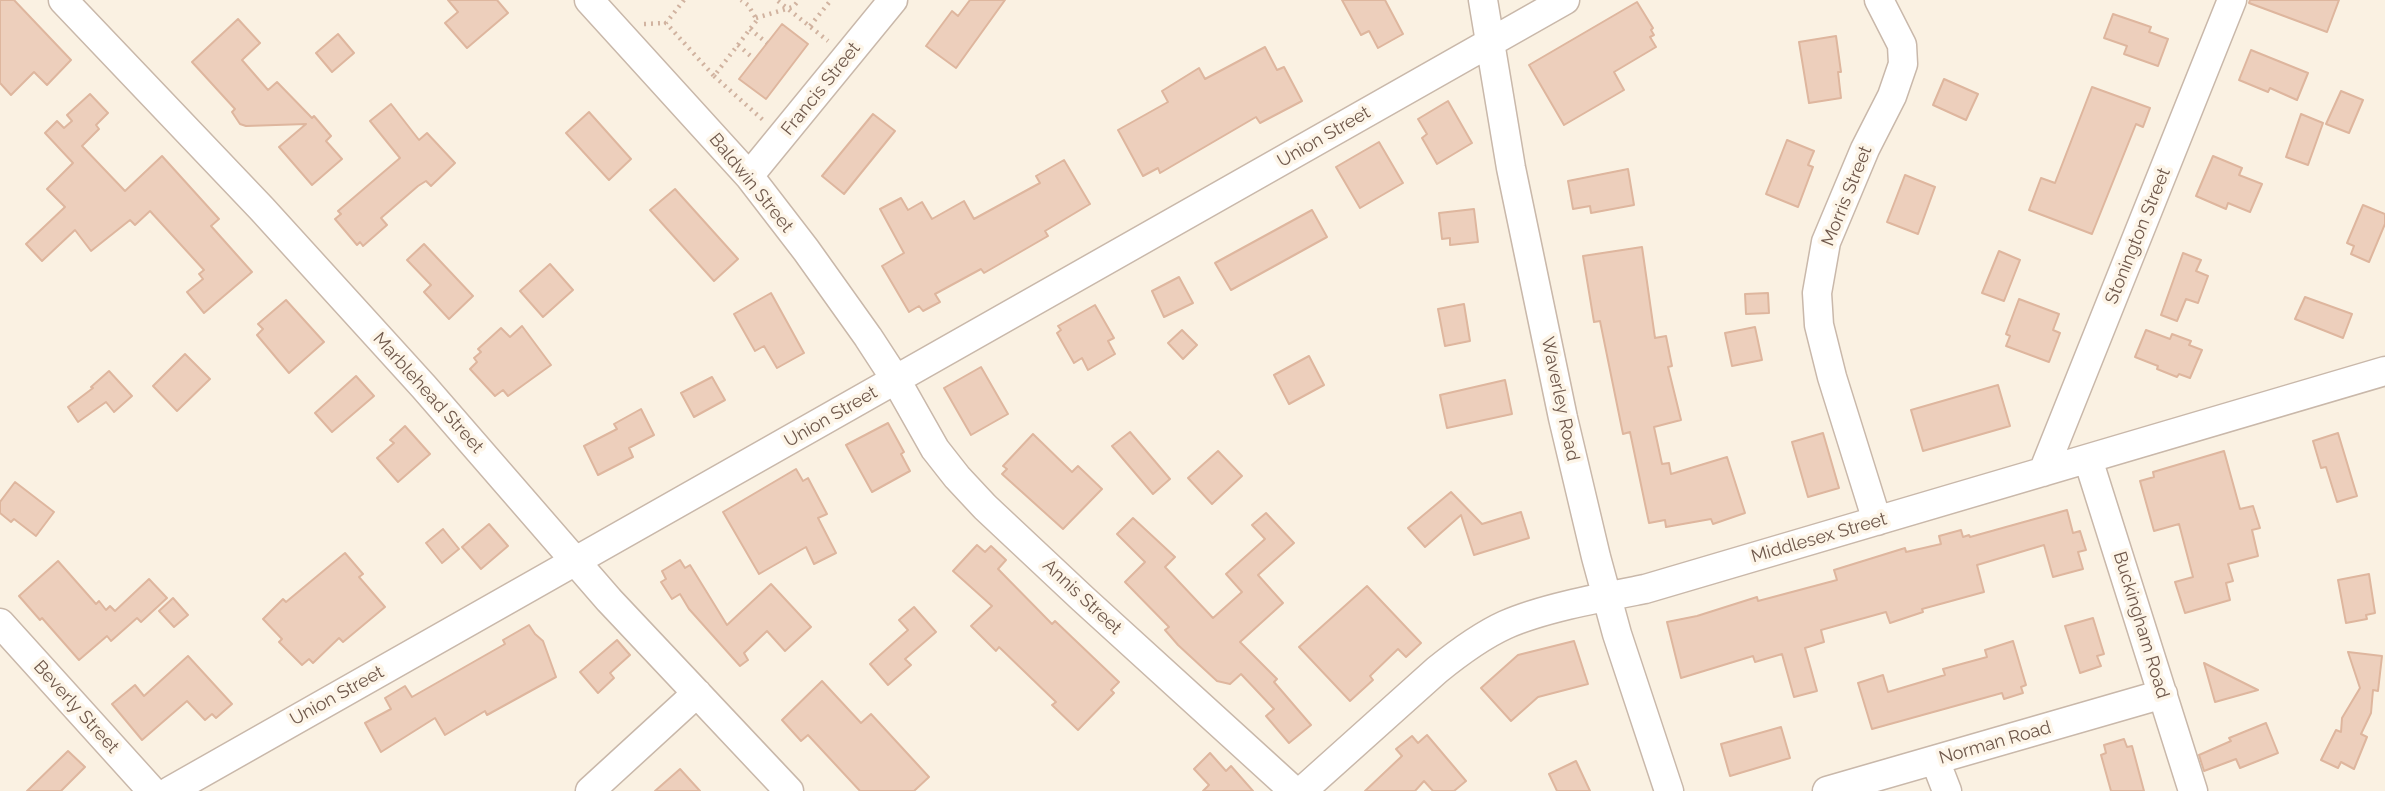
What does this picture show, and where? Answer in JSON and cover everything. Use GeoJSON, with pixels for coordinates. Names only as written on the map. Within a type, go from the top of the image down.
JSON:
{"type":"FeatureCollection","features":[{"type":"Feature","properties":{"kind":"street","name":"Marblehead Street"},"geometry":{"type":"LineString","coordinates":[[64,0],[262,209],[424,387],[609,600],[789,791]]}},
{"type":"Feature","properties":{"kind":"street","name":"Baldwin Street"},"geometry":{"type":"LineString","coordinates":[[590,0],[748,176],[831,285],[896,380]]}},
{"type":"Feature","properties":{"kind":"street","name":"Francis Street"},"geometry":{"type":"LineString","coordinates":[[748,176],[893,0]]}},
{"type":"Feature","properties":{"kind":"street","name":"Waverley Road"},"geometry":{"type":"LineString","coordinates":[[1483,0],[1511,168],[1563,418],[1607,598],[1669,791]]}},
{"type":"Feature","properties":{"kind":"street","name":"Union Street"},"geometry":{"type":"LineString","coordinates":[[170,791],[1565,0]]}},
{"type":"Feature","properties":{"kind":"street","name":"Morris Street"},"geometry":{"type":"LineString","coordinates":[[1877,521],[1832,377],[1819,325],[1817,293],[1826,242],[1865,149],[1892,96],[1903,64],[1902,45],[1879,0]]}},
{"type":"Feature","properties":{"kind":"street","name":"Stonington Street"},"geometry":{"type":"LineString","coordinates":[[2043,472],[2232,0]]}},
{"type":"Feature","properties":{"kind":"street","name":"Middlesex Street"},"geometry":{"type":"LineString","coordinates":[[1302,791],[1413,689],[1455,656],[1508,624],[1645,589],[2384,370]]}},
{"type":"Feature","properties":{"kind":"street","name":"Annis Street"},"geometry":{"type":"LineString","coordinates":[[896,380],[935,449],[985,507],[1294,791]]}},
{"type":"Feature","properties":{"kind":"street","name":"Buckingham Road"},"geometry":{"type":"LineString","coordinates":[[2088,458],[2193,791]]}},
{"type":"Feature","properties":{"kind":"street","name":"Beverly Street"},"geometry":{"type":"LineString","coordinates":[[0,623],[152,791]]}},
{"type":"Feature","properties":{"kind":"street"},"geometry":{"type":"LineString","coordinates":[[590,791],[697,693]]}},
{"type":"Feature","properties":{"kind":"street","name":"Norman Road"},"geometry":{"type":"LineString","coordinates":[[1827,791],[2163,694]]}},
{"type":"Feature","properties":{"kind":"street"},"geometry":{"type":"LineString","coordinates":[[1935,760],[1947,791]]}},
{"type":"Feature","properties":{"kind":"path"},"geometry":{"type":"LineString","coordinates":[[741,0],[750,2],[756,18]]}},
{"type":"Feature","properties":{"kind":"path"},"geometry":{"type":"LineString","coordinates":[[714,76],[756,18],[793,7],[799,0]]}},
{"type":"Feature","properties":{"kind":"path"},"geometry":{"type":"LineString","coordinates":[[810,26],[831,0]]}},
{"type":"Feature","properties":{"kind":"path"},"geometry":{"type":"LineString","coordinates":[[683,1],[666,23],[714,76],[768,124]]}},
{"type":"Feature","properties":{"kind":"path"},"geometry":{"type":"LineString","coordinates":[[778,1],[831,44]]}},
{"type":"Feature","properties":{"kind":"path"},"geometry":{"type":"LineString","coordinates":[[750,29],[767,43]]}},
{"type":"Feature","properties":{"kind":"path"},"geometry":{"type":"LineString","coordinates":[[738,45],[754,60]]}},
{"type":"Feature","properties":{"kind":"building"},"geometry":{"type":"Polygon","coordinates":[[[0,0],[14,0],[71,60],[47,85],[34,72],[11,95],[0,83],[0,0]]]}},
{"type":"Feature","properties":{"kind":"building"},"geometry":{"type":"Polygon","coordinates":[[[448,0],[497,0],[508,13],[467,48],[445,23],[458,12],[448,0]]]}},
{"type":"Feature","properties":{"kind":"building"},"geometry":{"type":"Polygon","coordinates":[[[970,0],[1005,0],[956,68],[926,46],[952,11],[958,16],[970,0]]]}},
{"type":"Feature","properties":{"kind":"building"},"geometry":{"type":"Polygon","coordinates":[[[1342,0],[1385,0],[1403,34],[1378,48],[1369,31],[1361,35],[1342,0]]]}},
{"type":"Feature","properties":{"kind":"building"},"geometry":{"type":"Polygon","coordinates":[[[2250,0],[2339,0],[2327,32],[2249,3],[2250,0]]]}},
{"type":"Feature","properties":{"kind":"building"},"geometry":{"type":"Polygon","coordinates":[[[1637,2],[1653,28],[1651,30],[1654,35],[1650,37],[1656,47],[1614,72],[1624,90],[1564,125],[1529,65],[1637,2]]]}},
{"type":"Feature","properties":{"kind":"building"},"geometry":{"type":"Polygon","coordinates":[[[2113,14],[2151,27],[2149,32],[2168,39],[2158,66],[2124,54],[2127,46],[2104,38],[2113,14]]]}},
{"type":"Feature","properties":{"kind":"building"},"geometry":{"type":"Polygon","coordinates":[[[238,19],[260,43],[242,60],[268,90],[277,82],[312,118],[314,116],[331,136],[326,141],[342,159],[312,185],[279,147],[306,124],[240,124],[232,112],[235,109],[192,62],[238,19]]]}},
{"type":"Feature","properties":{"kind":"building"},"geometry":{"type":"Polygon","coordinates":[[[782,24],[808,44],[766,99],[739,79],[782,24]]]}},
{"type":"Feature","properties":{"kind":"building"},"geometry":{"type":"Polygon","coordinates":[[[338,34],[354,53],[332,72],[316,53],[338,34]]]}},
{"type":"Feature","properties":{"kind":"building"},"geometry":{"type":"Polygon","coordinates":[[[1836,36],[1841,98],[1809,103],[1799,42],[1836,36]]]}},
{"type":"Feature","properties":{"kind":"building"},"geometry":{"type":"Polygon","coordinates":[[[1265,47],[1277,70],[1284,67],[1302,101],[1260,123],[1256,117],[1160,173],[1158,168],[1143,176],[1118,130],[1168,102],[1162,91],[1199,68],[1205,79],[1265,47]]]}},
{"type":"Feature","properties":{"kind":"building"},"geometry":{"type":"Polygon","coordinates":[[[2251,50],[2308,73],[2297,100],[2270,88],[2268,92],[2239,80],[2251,50]]]}},
{"type":"Feature","properties":{"kind":"building"},"geometry":{"type":"Polygon","coordinates":[[[1944,79],[1978,94],[1966,120],[1933,105],[1944,79]]]}},
{"type":"Feature","properties":{"kind":"building"},"geometry":{"type":"Polygon","coordinates":[[[2092,87],[2150,108],[2143,127],[2136,124],[2092,234],[2029,210],[2041,178],[2055,183],[2092,87]]]}},
{"type":"Feature","properties":{"kind":"building"},"geometry":{"type":"Polygon","coordinates":[[[2341,91],[2363,100],[2349,133],[2326,124],[2341,91]]]}},
{"type":"Feature","properties":{"kind":"building"},"geometry":{"type":"Polygon","coordinates":[[[90,94],[108,113],[96,125],[99,129],[82,146],[125,191],[162,156],[219,219],[211,226],[252,272],[204,313],[187,292],[203,279],[199,274],[204,270],[150,211],[135,225],[130,220],[91,251],[75,230],[42,261],[26,244],[65,207],[47,189],[73,163],[45,133],[57,121],[64,128],[72,121],[67,115],[90,94]]]}},
{"type":"Feature","properties":{"kind":"building"},"geometry":{"type":"Polygon","coordinates":[[[1448,101],[1472,143],[1437,164],[1422,138],[1427,134],[1418,119],[1448,101]]]}},
{"type":"Feature","properties":{"kind":"building"},"geometry":{"type":"Polygon","coordinates":[[[391,104],[419,140],[427,133],[455,163],[431,186],[426,181],[418,186],[381,218],[387,225],[363,246],[360,242],[357,245],[335,219],[341,214],[338,211],[400,158],[370,121],[391,104]]]}},
{"type":"Feature","properties":{"kind":"building"},"geometry":{"type":"Polygon","coordinates":[[[589,112],[631,159],[609,180],[566,133],[589,112]]]}},
{"type":"Feature","properties":{"kind":"building"},"geometry":{"type":"Polygon","coordinates":[[[873,114],[895,131],[844,194],[822,176],[873,114]]]}},
{"type":"Feature","properties":{"kind":"building"},"geometry":{"type":"Polygon","coordinates":[[[2301,114],[2323,123],[2308,165],[2286,157],[2301,114]]]}},
{"type":"Feature","properties":{"kind":"building"},"geometry":{"type":"Polygon","coordinates":[[[1787,140],[1814,151],[1808,165],[1813,167],[1798,207],[1766,194],[1787,140]]]}},
{"type":"Feature","properties":{"kind":"building"},"geometry":{"type":"Polygon","coordinates":[[[1379,142],[1403,183],[1360,208],[1336,167],[1379,142]]]}},
{"type":"Feature","properties":{"kind":"building"},"geometry":{"type":"Polygon","coordinates":[[[2213,156],[2242,168],[2239,175],[2262,184],[2250,212],[2228,203],[2226,209],[2196,196],[2213,156]]]}},
{"type":"Feature","properties":{"kind":"building"},"geometry":{"type":"Polygon","coordinates":[[[1064,160],[1090,204],[1045,231],[1048,236],[984,273],[981,269],[935,294],[940,302],[923,311],[919,306],[909,312],[882,266],[904,253],[880,209],[901,198],[908,210],[922,202],[932,219],[964,201],[974,219],[1040,183],[1036,176],[1064,160]]]}},
{"type":"Feature","properties":{"kind":"building"},"geometry":{"type":"Polygon","coordinates":[[[1628,169],[1634,205],[1591,213],[1590,206],[1573,209],[1568,181],[1628,169]]]}},
{"type":"Feature","properties":{"kind":"building"},"geometry":{"type":"Polygon","coordinates":[[[1905,175],[1935,187],[1918,234],[1887,222],[1905,175]]]}},
{"type":"Feature","properties":{"kind":"building"},"geometry":{"type":"Polygon","coordinates":[[[675,189],[738,259],[714,281],[650,210],[675,189]]]}},
{"type":"Feature","properties":{"kind":"building"},"geometry":{"type":"Polygon","coordinates":[[[2363,205],[2385,214],[2385,224],[2369,262],[2351,254],[2354,246],[2347,243],[2363,205]]]}},
{"type":"Feature","properties":{"kind":"building"},"geometry":{"type":"Polygon","coordinates":[[[1474,209],[1478,242],[1450,245],[1450,238],[1442,239],[1439,213],[1474,209]]]}},
{"type":"Feature","properties":{"kind":"building"},"geometry":{"type":"Polygon","coordinates":[[[1312,210],[1327,237],[1231,290],[1215,263],[1312,210]]]}},
{"type":"Feature","properties":{"kind":"building"},"geometry":{"type":"Polygon","coordinates":[[[424,244],[473,296],[449,319],[424,292],[431,285],[407,260],[424,244]]]}},
{"type":"Feature","properties":{"kind":"building"},"geometry":{"type":"Polygon","coordinates":[[[1642,247],[1655,338],[1666,336],[1672,366],[1668,367],[1681,420],[1654,427],[1662,464],[1669,463],[1671,474],[1727,457],[1745,513],[1713,524],[1711,519],[1666,527],[1665,520],[1649,523],[1630,432],[1623,434],[1600,321],[1594,322],[1583,256],[1642,247]]]}},
{"type":"Feature","properties":{"kind":"building"},"geometry":{"type":"Polygon","coordinates":[[[1999,251],[2020,260],[2004,301],[1982,293],[1999,251]]]}},
{"type":"Feature","properties":{"kind":"building"},"geometry":{"type":"Polygon","coordinates":[[[2183,253],[2201,260],[2196,271],[2208,276],[2198,303],[2186,299],[2177,321],[2161,315],[2183,253]]]}},
{"type":"Feature","properties":{"kind":"building"},"geometry":{"type":"Polygon","coordinates":[[[550,264],[573,290],[543,317],[520,291],[550,264]]]}},
{"type":"Feature","properties":{"kind":"building"},"geometry":{"type":"Polygon","coordinates":[[[1179,277],[1193,303],[1164,317],[1152,291],[1179,277]]]}},
{"type":"Feature","properties":{"kind":"building"},"geometry":{"type":"Polygon","coordinates":[[[771,293],[804,353],[777,368],[764,346],[755,351],[734,314],[771,293]]]}},
{"type":"Feature","properties":{"kind":"building"},"geometry":{"type":"Polygon","coordinates":[[[1768,293],[1769,313],[1746,314],[1745,294],[1768,293]]]}},
{"type":"Feature","properties":{"kind":"building"},"geometry":{"type":"Polygon","coordinates":[[[2305,297],[2352,314],[2343,338],[2295,319],[2305,297]]]}},
{"type":"Feature","properties":{"kind":"building"},"geometry":{"type":"Polygon","coordinates":[[[2019,299],[2059,314],[2053,330],[2060,333],[2049,362],[2006,346],[2010,336],[2006,334],[2019,299]]]}},
{"type":"Feature","properties":{"kind":"building"},"geometry":{"type":"Polygon","coordinates":[[[286,300],[324,342],[289,373],[257,335],[263,329],[258,324],[286,300]]]}},
{"type":"Feature","properties":{"kind":"building"},"geometry":{"type":"Polygon","coordinates":[[[1464,304],[1470,341],[1445,346],[1438,309],[1464,304]]]}},
{"type":"Feature","properties":{"kind":"building"},"geometry":{"type":"Polygon","coordinates":[[[1095,305],[1114,338],[1108,341],[1115,354],[1088,370],[1082,358],[1074,363],[1057,333],[1061,330],[1058,326],[1095,305]]]}},
{"type":"Feature","properties":{"kind":"building"},"geometry":{"type":"Polygon","coordinates":[[[522,326],[551,365],[508,396],[503,390],[495,396],[470,369],[477,362],[474,358],[481,352],[478,349],[501,328],[510,337],[522,326]]]}},
{"type":"Feature","properties":{"kind":"building"},"geometry":{"type":"Polygon","coordinates":[[[1755,327],[1762,360],[1732,366],[1725,333],[1755,327]]]}},
{"type":"Feature","properties":{"kind":"building"},"geometry":{"type":"Polygon","coordinates":[[[1182,330],[1197,345],[1183,359],[1168,343],[1182,330]]]}},
{"type":"Feature","properties":{"kind":"building"},"geometry":{"type":"Polygon","coordinates":[[[2146,330],[2170,339],[2172,334],[2191,341],[2189,345],[2202,350],[2190,378],[2179,374],[2177,377],[2135,357],[2146,330]]]}},
{"type":"Feature","properties":{"kind":"building"},"geometry":{"type":"Polygon","coordinates":[[[185,354],[210,379],[177,411],[153,386],[185,354]]]}},
{"type":"Feature","properties":{"kind":"building"},"geometry":{"type":"Polygon","coordinates":[[[1309,356],[1324,385],[1289,404],[1274,375],[1309,356]]]}},
{"type":"Feature","properties":{"kind":"building"},"geometry":{"type":"Polygon","coordinates":[[[981,367],[1008,414],[971,435],[944,388],[981,367]]]}},
{"type":"Feature","properties":{"kind":"building"},"geometry":{"type":"Polygon","coordinates":[[[109,371],[132,396],[114,412],[106,402],[78,422],[68,407],[93,388],[91,387],[109,371]]]}},
{"type":"Feature","properties":{"kind":"building"},"geometry":{"type":"Polygon","coordinates":[[[356,376],[374,396],[332,432],[315,413],[356,376]]]}},
{"type":"Feature","properties":{"kind":"building"},"geometry":{"type":"Polygon","coordinates":[[[712,377],[725,400],[694,417],[681,393],[712,377]]]}},
{"type":"Feature","properties":{"kind":"building"},"geometry":{"type":"Polygon","coordinates":[[[1505,380],[1512,414],[1447,428],[1440,395],[1505,380]]]}},
{"type":"Feature","properties":{"kind":"building"},"geometry":{"type":"Polygon","coordinates":[[[1998,385],[2010,426],[1923,451],[1911,410],[1998,385]]]}},
{"type":"Feature","properties":{"kind":"building"},"geometry":{"type":"Polygon","coordinates":[[[641,409],[654,435],[629,448],[633,457],[598,475],[584,446],[617,429],[614,424],[641,409]]]}},
{"type":"Feature","properties":{"kind":"building"},"geometry":{"type":"Polygon","coordinates":[[[888,423],[904,452],[901,454],[910,471],[872,492],[846,445],[888,423]]]}},
{"type":"Feature","properties":{"kind":"building"},"geometry":{"type":"Polygon","coordinates":[[[405,426],[430,454],[398,482],[377,458],[394,443],[390,440],[405,426]]]}},
{"type":"Feature","properties":{"kind":"building"},"geometry":{"type":"Polygon","coordinates":[[[1130,432],[1170,479],[1153,494],[1112,446],[1130,432]]]}},
{"type":"Feature","properties":{"kind":"building"},"geometry":{"type":"Polygon","coordinates":[[[1823,433],[1839,488],[1808,497],[1792,442],[1823,433]]]}},
{"type":"Feature","properties":{"kind":"building"},"geometry":{"type":"Polygon","coordinates":[[[2338,433],[2357,496],[2337,502],[2326,467],[2321,468],[2313,441],[2338,433]]]}},
{"type":"Feature","properties":{"kind":"building"},"geometry":{"type":"Polygon","coordinates":[[[1033,434],[1072,472],[1078,466],[1102,489],[1063,529],[1002,474],[1007,469],[1003,466],[1033,434]]]}},
{"type":"Feature","properties":{"kind":"building"},"geometry":{"type":"Polygon","coordinates":[[[1218,451],[1242,476],[1212,504],[1188,478],[1218,451]]]}},
{"type":"Feature","properties":{"kind":"building"},"geometry":{"type":"Polygon","coordinates":[[[2224,451],[2240,509],[2253,506],[2260,528],[2252,530],[2258,556],[2228,564],[2233,581],[2226,583],[2230,600],[2185,613],[2175,582],[2193,577],[2179,524],[2154,531],[2140,481],[2154,477],[2153,472],[2224,451]]]}},
{"type":"Feature","properties":{"kind":"building"},"geometry":{"type":"Polygon","coordinates":[[[796,469],[803,481],[808,478],[827,514],[818,518],[836,553],[814,564],[806,547],[759,574],[723,512],[796,469]]]}},
{"type":"Feature","properties":{"kind":"building"},"geometry":{"type":"Polygon","coordinates":[[[15,482],[54,512],[36,536],[14,519],[11,522],[0,513],[0,502],[15,482]]]}},
{"type":"Feature","properties":{"kind":"building"},"geometry":{"type":"Polygon","coordinates":[[[1451,492],[1482,524],[1521,512],[1529,538],[1474,555],[1461,515],[1425,547],[1408,528],[1451,492]]]}},
{"type":"Feature","properties":{"kind":"building"},"geometry":{"type":"Polygon","coordinates":[[[2067,510],[2073,533],[2080,531],[2086,550],[2078,552],[2083,569],[2053,577],[2044,545],[1977,565],[1984,592],[1922,609],[1923,612],[1890,623],[1886,612],[1821,630],[1824,642],[1805,648],[1817,691],[1794,697],[1782,654],[1755,662],[1753,656],[1681,678],[1667,622],[1697,616],[1757,597],[1758,601],[1837,580],[1834,570],[1905,548],[1906,552],[1941,544],[1939,536],[1961,530],[1963,537],[1970,537],[2067,510]]]}},
{"type":"Feature","properties":{"kind":"building"},"geometry":{"type":"Polygon","coordinates":[[[1266,513],[1294,543],[1258,575],[1283,603],[1240,642],[1277,679],[1274,682],[1311,725],[1289,743],[1266,716],[1274,709],[1241,674],[1230,684],[1217,681],[1178,645],[1165,630],[1169,627],[1125,582],[1145,562],[1117,534],[1133,518],[1175,557],[1165,567],[1213,618],[1242,592],[1226,574],[1265,539],[1252,525],[1266,513]]]}},
{"type":"Feature","properties":{"kind":"building"},"geometry":{"type":"Polygon","coordinates":[[[489,524],[508,546],[481,569],[462,547],[489,524]]]}},
{"type":"Feature","properties":{"kind":"building"},"geometry":{"type":"Polygon","coordinates":[[[443,529],[459,549],[442,563],[426,543],[443,529]]]}},
{"type":"Feature","properties":{"kind":"building"},"geometry":{"type":"Polygon","coordinates":[[[977,545],[985,552],[991,546],[1006,560],[998,569],[1052,624],[1055,621],[1119,682],[1111,690],[1114,693],[1078,730],[1052,705],[1056,702],[999,647],[996,651],[971,626],[992,606],[953,571],[977,545]]]}},
{"type":"Feature","properties":{"kind":"building"},"geometry":{"type":"Polygon","coordinates":[[[345,553],[363,574],[359,577],[385,607],[343,642],[339,638],[313,663],[309,659],[302,665],[279,642],[282,639],[263,619],[283,599],[286,602],[345,553]]]}},
{"type":"Feature","properties":{"kind":"building"},"geometry":{"type":"Polygon","coordinates":[[[680,560],[685,568],[690,565],[727,625],[771,584],[811,627],[785,651],[767,631],[744,653],[748,660],[740,666],[689,609],[680,594],[672,599],[661,582],[666,579],[662,571],[680,560]]]}},
{"type":"Feature","properties":{"kind":"building"},"geometry":{"type":"Polygon","coordinates":[[[58,561],[96,604],[99,601],[106,610],[110,606],[115,611],[149,579],[167,598],[141,622],[137,618],[111,641],[107,636],[79,660],[19,596],[58,561]]]}},
{"type":"Feature","properties":{"kind":"building"},"geometry":{"type":"Polygon","coordinates":[[[2369,574],[2375,613],[2366,615],[2367,619],[2346,623],[2338,580],[2369,574]]]}},
{"type":"Feature","properties":{"kind":"building"},"geometry":{"type":"Polygon","coordinates":[[[1367,586],[1421,643],[1406,657],[1398,649],[1370,676],[1373,680],[1350,701],[1299,647],[1367,586]]]}},
{"type":"Feature","properties":{"kind":"building"},"geometry":{"type":"Polygon","coordinates":[[[173,598],[188,615],[174,627],[159,611],[173,598]]]}},
{"type":"Feature","properties":{"kind":"building"},"geometry":{"type":"Polygon","coordinates":[[[914,607],[936,632],[905,659],[911,665],[888,685],[870,664],[908,630],[899,620],[914,607]]]}},
{"type":"Feature","properties":{"kind":"building"},"geometry":{"type":"Polygon","coordinates":[[[2093,618],[2104,654],[2097,656],[2101,666],[2080,673],[2065,626],[2093,618]]]}},
{"type":"Feature","properties":{"kind":"building"},"geometry":{"type":"Polygon","coordinates":[[[529,625],[543,641],[556,677],[487,715],[485,711],[445,735],[435,718],[381,752],[365,723],[391,709],[385,698],[405,686],[412,697],[505,644],[503,640],[529,625]]]}},
{"type":"Feature","properties":{"kind":"building"},"geometry":{"type":"Polygon","coordinates":[[[617,640],[630,655],[610,673],[614,678],[598,693],[580,672],[617,640]]]}},
{"type":"Feature","properties":{"kind":"building"},"geometry":{"type":"Polygon","coordinates":[[[1574,641],[1588,684],[1538,697],[1511,721],[1481,688],[1518,655],[1574,641]]]}},
{"type":"Feature","properties":{"kind":"building"},"geometry":{"type":"Polygon","coordinates":[[[2013,641],[2026,685],[2021,687],[2023,693],[2004,699],[2002,693],[1872,729],[1858,683],[1883,675],[1888,692],[1945,675],[1943,669],[1987,657],[1985,650],[2013,641]]]}},
{"type":"Feature","properties":{"kind":"building"},"geometry":{"type":"Polygon","coordinates":[[[2348,652],[2382,656],[2378,691],[2373,690],[2371,713],[2361,734],[2367,737],[2354,769],[2341,762],[2338,768],[2321,760],[2336,730],[2341,732],[2342,718],[2360,688],[2348,652]]]}},
{"type":"Feature","properties":{"kind":"building"},"geometry":{"type":"Polygon","coordinates":[[[188,656],[232,704],[216,718],[212,714],[205,720],[187,701],[142,740],[112,704],[135,685],[144,696],[188,656]]]}},
{"type":"Feature","properties":{"kind":"building"},"geometry":{"type":"Polygon","coordinates":[[[2204,663],[2258,690],[2215,702],[2204,663]]]}},
{"type":"Feature","properties":{"kind":"building"},"geometry":{"type":"Polygon","coordinates":[[[822,681],[861,723],[871,714],[929,777],[914,791],[860,791],[808,735],[801,741],[782,720],[822,681]]]}},
{"type":"Feature","properties":{"kind":"building"},"geometry":{"type":"Polygon","coordinates":[[[2266,723],[2278,753],[2240,768],[2236,759],[2204,771],[2199,755],[2231,741],[2229,738],[2266,723]]]}},
{"type":"Feature","properties":{"kind":"building"},"geometry":{"type":"Polygon","coordinates":[[[1781,727],[1790,758],[1730,776],[1721,744],[1781,727]]]}},
{"type":"Feature","properties":{"kind":"building"},"geometry":{"type":"Polygon","coordinates":[[[1427,735],[1466,781],[1454,791],[1433,791],[1424,781],[1415,791],[1365,791],[1402,756],[1396,749],[1412,736],[1418,743],[1427,735]]]}},
{"type":"Feature","properties":{"kind":"building"},"geometry":{"type":"Polygon","coordinates":[[[2124,739],[2127,747],[2132,746],[2144,791],[2111,791],[2101,755],[2106,753],[2104,745],[2124,739]]]}},
{"type":"Feature","properties":{"kind":"building"},"geometry":{"type":"Polygon","coordinates":[[[68,751],[85,767],[61,791],[27,791],[68,751]]]}},
{"type":"Feature","properties":{"kind":"building"},"geometry":{"type":"Polygon","coordinates":[[[1210,753],[1226,771],[1231,766],[1253,791],[1203,791],[1209,785],[1194,769],[1210,753]]]}},
{"type":"Feature","properties":{"kind":"building"},"geometry":{"type":"Polygon","coordinates":[[[1576,761],[1590,791],[1557,791],[1549,774],[1576,761]]]}},
{"type":"Feature","properties":{"kind":"building"},"geometry":{"type":"Polygon","coordinates":[[[680,769],[700,791],[655,791],[680,769]]]}}]}
